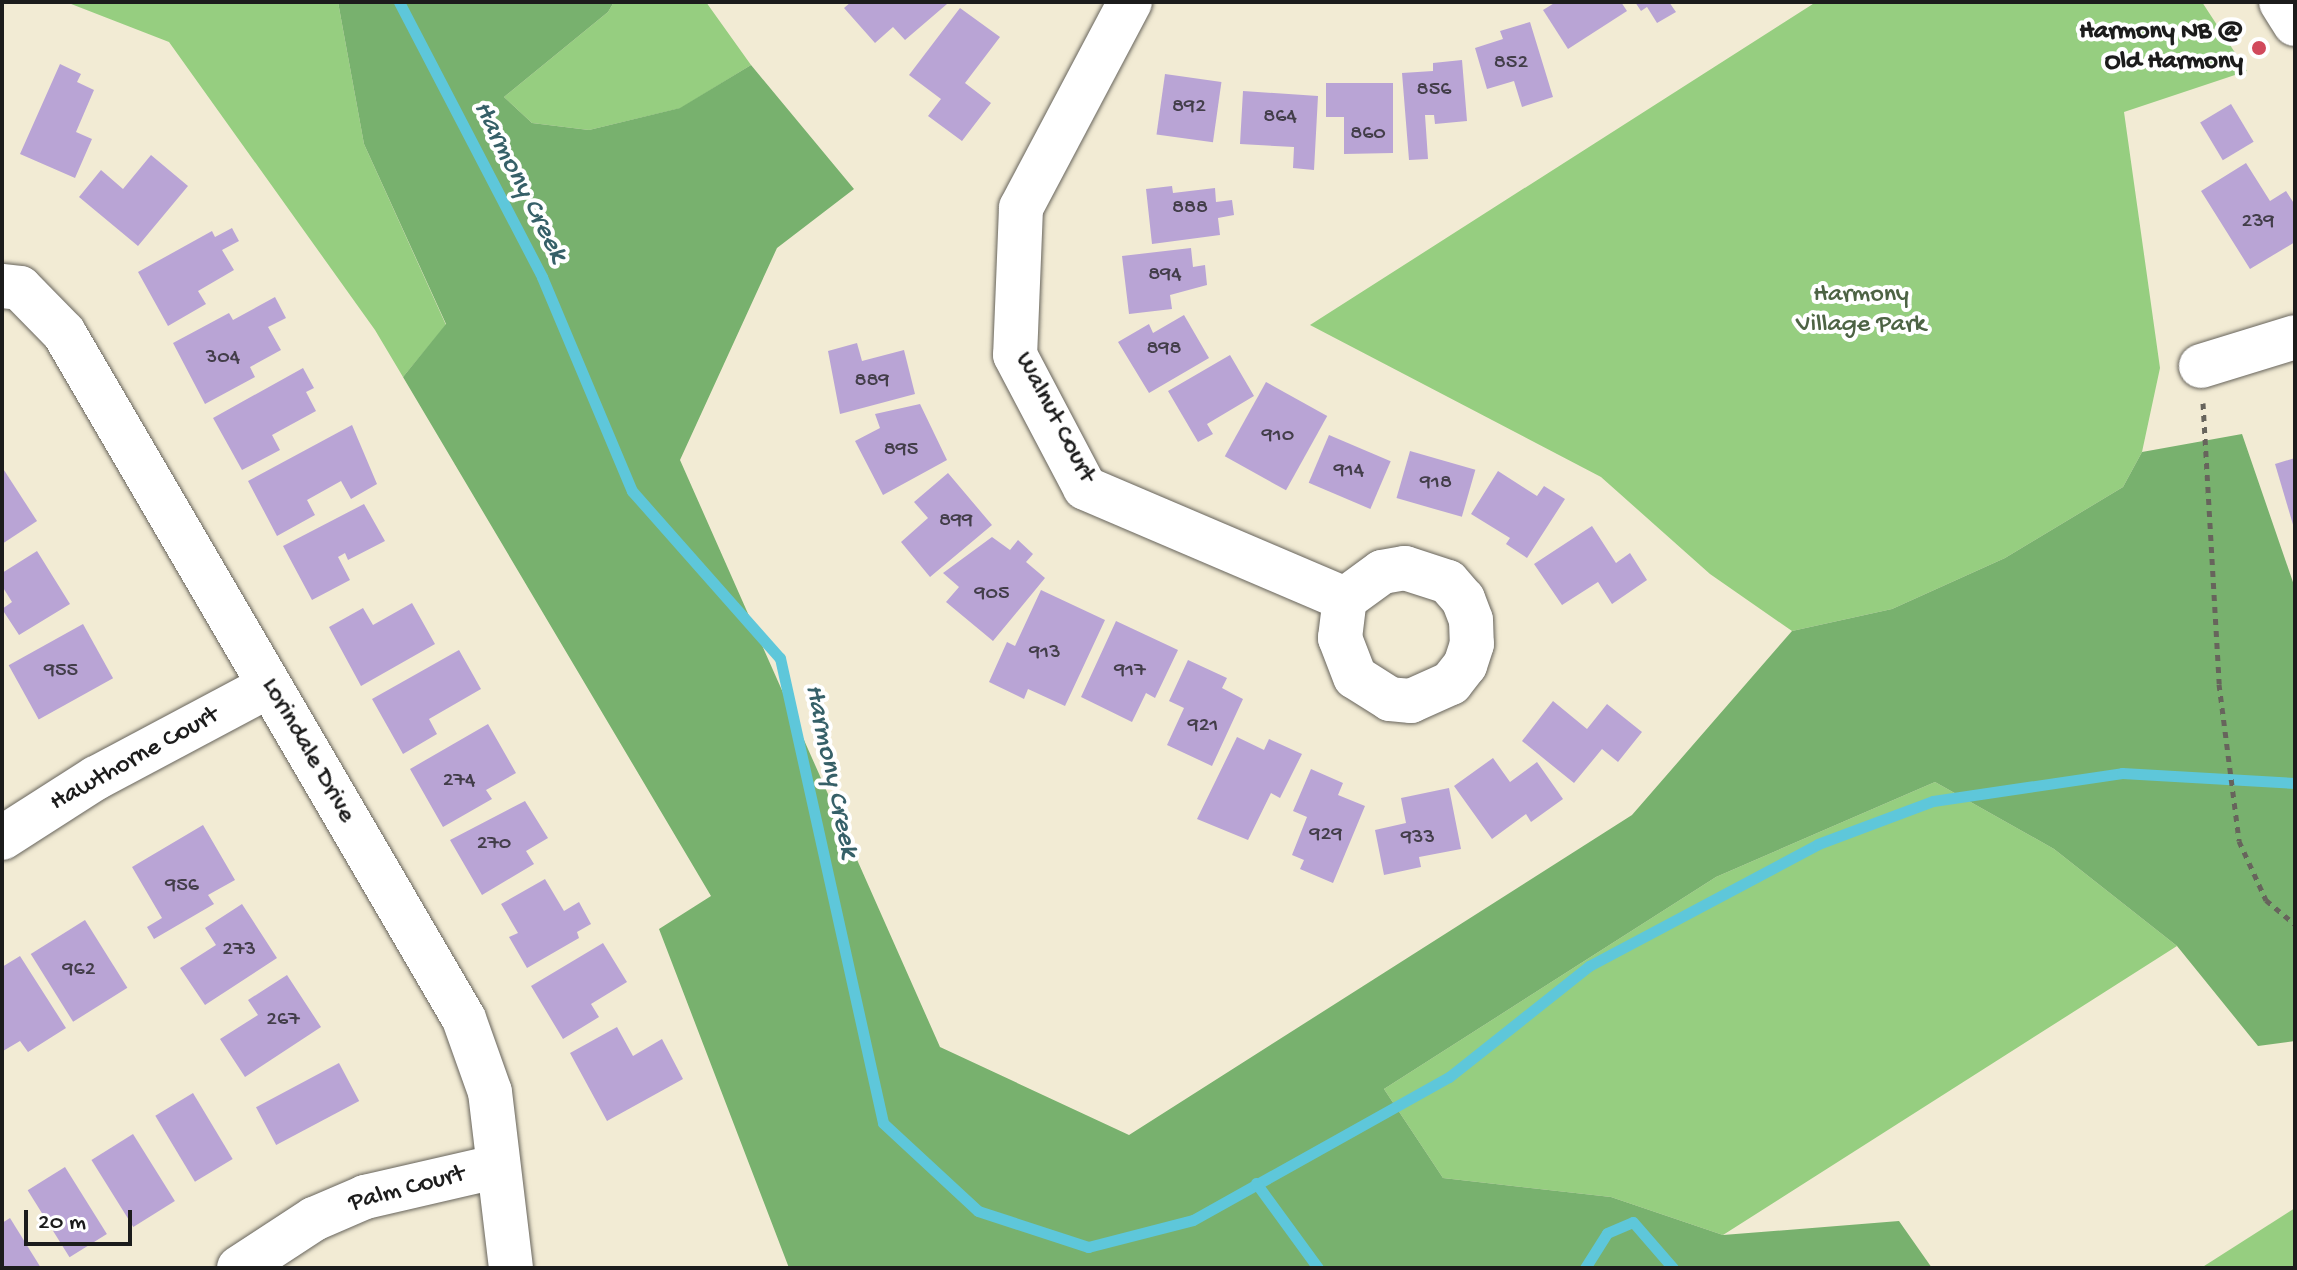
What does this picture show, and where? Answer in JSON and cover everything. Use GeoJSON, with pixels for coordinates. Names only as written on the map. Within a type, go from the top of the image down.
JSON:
{"type":"FeatureCollection","features":[{"type":"Feature","properties":{"kind":"street","name":"Walnut Court"},"geometry":{"type":"LineString","coordinates":[[1130,2],[1021,208],[1015,355],[1085,488],[1345,599]]}},
{"type":"Feature","properties":{"kind":"street"},"geometry":{"type":"LineString","coordinates":[[2281,2],[2295,24]]}},
{"type":"Feature","properties":{"kind":"street","name":"Lorindale Drive"},"geometry":{"type":"LineString","coordinates":[[2,286],[20,288],[64,333],[464,1019],[490,1092],[495,1167],[511,1268]]}},
{"type":"Feature","properties":{"kind":"street"},"geometry":{"type":"LineString","coordinates":[[2201,366],[2295,337]]}},
{"type":"Feature","properties":{"kind":"street","name":"Hawthorne Court"},"geometry":{"type":"LineString","coordinates":[[2,838],[96,778],[269,686]]}},
{"type":"Feature","properties":{"kind":"street","name":"Palm Court"},"geometry":{"type":"LineString","coordinates":[[239,1268],[314,1219],[365,1197],[495,1167]]}},
{"type":"Feature","properties":{"kind":"path"},"geometry":{"type":"LineString","coordinates":[[2201,366],[2219,684],[2239,841],[2266,900],[2295,924]]}},
{"type":"Feature","properties":{"kind":"green space"},"geometry":{"type":"Polygon","coordinates":[[[66,2],[338,2],[364,144],[446,325],[403,377],[375,330],[169,42],[66,2]]]}},
{"type":"Feature","properties":{"kind":"green space"},"geometry":{"type":"Polygon","coordinates":[[[338,2],[614,2],[608,12],[504,97],[532,123],[589,130],[680,108],[751,65],[854,189],[777,248],[680,460],[940,1047],[1129,1135],[1632,815],[1792,631],[1892,609],[2005,558],[2123,487],[2142,452],[2242,434],[2295,588],[2295,1041],[2258,1046],[2177,946],[2054,849],[1935,782],[1716,877],[1384,1089],[1443,1178],[1611,1197],[1723,1235],[1899,1221],[1932,1268],[789,1268],[659,929],[711,896],[403,377],[446,324],[364,144],[338,2]]]}},
{"type":"Feature","properties":{"kind":"green space"},"geometry":{"type":"Polygon","coordinates":[[[614,2],[706,2],[751,65],[681,108],[589,130],[532,123],[504,97],[608,12],[614,2]]]}},
{"type":"Feature","properties":{"kind":"green space","name":"Harmony Village Park"},"geometry":{"type":"Polygon","coordinates":[[[1816,2],[2202,2],[2247,71],[2124,112],[2160,368],[2142,452],[2123,487],[2005,558],[1892,609],[1792,631],[1710,574],[1601,477],[1310,325],[1816,2]]]}},
{"type":"Feature","properties":{"kind":"green space"},"geometry":{"type":"Polygon","coordinates":[[[1935,782],[2054,849],[2177,946],[1723,1235],[1611,1197],[1443,1178],[1384,1089],[1716,877],[1935,782]]]}},
{"type":"Feature","properties":{"kind":"green space"},"geometry":{"type":"Polygon","coordinates":[[[2295,1208],[2295,1268],[2201,1268],[2295,1208]]]}},
{"type":"Feature","properties":{"kind":"building"},"geometry":{"type":"Polygon","coordinates":[[[851,2],[947,4],[905,40],[893,27],[875,43],[844,8],[851,2]]]}},
{"type":"Feature","properties":{"kind":"building"},"geometry":{"type":"Polygon","coordinates":[[[1556,2],[1621,2],[1627,11],[1568,49],[1543,10],[1556,2]]]}},
{"type":"Feature","properties":{"kind":"building"},"geometry":{"type":"Polygon","coordinates":[[[1635,2],[1669,2],[1676,12],[1657,23],[1647,7],[1641,11],[1635,2]]]}},
{"type":"Feature","properties":{"kind":"building"},"geometry":{"type":"Polygon","coordinates":[[[960,8],[1000,37],[965,83],[991,103],[962,141],[928,116],[941,99],[909,75],[960,8]]]}},
{"type":"Feature","properties":{"kind":"building"},"geometry":{"type":"Polygon","coordinates":[[[1530,22],[1553,97],[1522,107],[1514,81],[1487,89],[1475,48],[1503,39],[1500,31],[1530,22]]]}},
{"type":"Feature","properties":{"kind":"building"},"geometry":{"type":"Polygon","coordinates":[[[1462,60],[1467,121],[1435,124],[1434,115],[1425,115],[1428,159],[1409,160],[1402,73],[1433,71],[1433,63],[1462,60]]]}},
{"type":"Feature","properties":{"kind":"building"},"geometry":{"type":"Polygon","coordinates":[[[60,64],[81,74],[77,82],[94,90],[76,132],[92,139],[75,178],[20,154],[60,64]]]}},
{"type":"Feature","properties":{"kind":"building"},"geometry":{"type":"Polygon","coordinates":[[[1165,74],[1221,82],[1213,142],[1157,134],[1165,74]]]}},
{"type":"Feature","properties":{"kind":"building"},"geometry":{"type":"Polygon","coordinates":[[[1326,83],[1393,83],[1393,153],[1344,154],[1344,117],[1326,117],[1326,83]]]}},
{"type":"Feature","properties":{"kind":"building"},"geometry":{"type":"Polygon","coordinates":[[[1243,91],[1318,96],[1314,170],[1293,168],[1294,147],[1240,144],[1243,91]]]}},
{"type":"Feature","properties":{"kind":"building"},"geometry":{"type":"Polygon","coordinates":[[[2231,104],[2254,142],[2223,160],[2200,123],[2231,104]]]}},
{"type":"Feature","properties":{"kind":"building"},"geometry":{"type":"Polygon","coordinates":[[[151,155],[188,186],[138,246],[79,197],[101,170],[123,189],[151,155]]]}},
{"type":"Feature","properties":{"kind":"building"},"geometry":{"type":"Polygon","coordinates":[[[2246,163],[2270,201],[2286,191],[2295,205],[2295,242],[2250,269],[2201,191],[2246,163]]]}},
{"type":"Feature","properties":{"kind":"building"},"geometry":{"type":"Polygon","coordinates":[[[1172,186],[1173,193],[1215,188],[1216,202],[1232,200],[1234,215],[1218,218],[1220,235],[1152,244],[1146,189],[1172,186]]]}},
{"type":"Feature","properties":{"kind":"building"},"geometry":{"type":"Polygon","coordinates":[[[232,228],[239,241],[222,250],[234,270],[198,291],[206,304],[168,326],[138,272],[212,231],[215,237],[232,228]]]}},
{"type":"Feature","properties":{"kind":"building"},"geometry":{"type":"Polygon","coordinates":[[[1191,248],[1193,267],[1205,265],[1207,285],[1170,295],[1172,309],[1129,314],[1122,256],[1191,248]]]}},
{"type":"Feature","properties":{"kind":"building"},"geometry":{"type":"Polygon","coordinates":[[[275,297],[286,318],[268,327],[281,350],[250,367],[255,377],[205,404],[173,343],[229,313],[233,320],[275,297]]]}},
{"type":"Feature","properties":{"kind":"building"},"geometry":{"type":"Polygon","coordinates":[[[1184,315],[1209,358],[1149,393],[1118,342],[1149,324],[1153,333],[1184,315]]]}},
{"type":"Feature","properties":{"kind":"building"},"geometry":{"type":"Polygon","coordinates":[[[857,343],[862,361],[904,350],[915,394],[840,414],[828,351],[857,343]]]}},
{"type":"Feature","properties":{"kind":"building"},"geometry":{"type":"Polygon","coordinates":[[[1230,355],[1254,396],[1207,424],[1213,434],[1198,442],[1168,391],[1230,355]]]}},
{"type":"Feature","properties":{"kind":"building"},"geometry":{"type":"Polygon","coordinates":[[[303,368],[314,388],[306,392],[316,411],[272,435],[280,450],[242,470],[213,418],[303,368]]]}},
{"type":"Feature","properties":{"kind":"building"},"geometry":{"type":"Polygon","coordinates":[[[1266,382],[1327,416],[1286,490],[1225,456],[1266,382]]]}},
{"type":"Feature","properties":{"kind":"building"},"geometry":{"type":"Polygon","coordinates":[[[920,404],[947,460],[883,495],[855,441],[880,428],[875,414],[920,404]]]}},
{"type":"Feature","properties":{"kind":"building"},"geometry":{"type":"Polygon","coordinates":[[[352,425],[377,484],[351,499],[341,481],[307,500],[315,515],[277,536],[248,481],[352,425]]]}},
{"type":"Feature","properties":{"kind":"building"},"geometry":{"type":"Polygon","coordinates":[[[1329,435],[1391,461],[1370,509],[1309,483],[1329,435]]]}},
{"type":"Feature","properties":{"kind":"building"},"geometry":{"type":"Polygon","coordinates":[[[1410,451],[1475,470],[1462,517],[1396,498],[1410,451]]]}},
{"type":"Feature","properties":{"kind":"building"},"geometry":{"type":"Polygon","coordinates":[[[2295,458],[2295,528],[2294,528],[2275,464],[2295,458]]]}},
{"type":"Feature","properties":{"kind":"building"},"geometry":{"type":"Polygon","coordinates":[[[2,467],[37,521],[2,544],[2,467]]]}},
{"type":"Feature","properties":{"kind":"building"},"geometry":{"type":"Polygon","coordinates":[[[1498,471],[1537,496],[1544,486],[1565,499],[1527,558],[1506,544],[1510,538],[1471,514],[1498,471]]]}},
{"type":"Feature","properties":{"kind":"building"},"geometry":{"type":"Polygon","coordinates":[[[948,473],[992,525],[930,577],[901,542],[928,518],[914,502],[948,473]]]}},
{"type":"Feature","properties":{"kind":"building"},"geometry":{"type":"Polygon","coordinates":[[[364,504],[385,541],[348,560],[345,553],[338,557],[350,580],[312,600],[283,546],[364,504]]]}},
{"type":"Feature","properties":{"kind":"building"},"geometry":{"type":"Polygon","coordinates":[[[1592,526],[1616,563],[1630,553],[1647,580],[1612,604],[1598,582],[1562,605],[1534,564],[1592,526]]]}},
{"type":"Feature","properties":{"kind":"building"},"geometry":{"type":"Polygon","coordinates":[[[992,537],[1010,550],[1018,540],[1033,554],[1026,562],[1045,578],[993,641],[946,602],[959,587],[943,573],[992,537]]]}},
{"type":"Feature","properties":{"kind":"building"},"geometry":{"type":"Polygon","coordinates":[[[37,551],[70,604],[19,635],[2,609],[12,602],[2,586],[2,573],[37,551]]]}},
{"type":"Feature","properties":{"kind":"building"},"geometry":{"type":"Polygon","coordinates":[[[1041,590],[1105,620],[1065,706],[1028,689],[1024,699],[989,682],[1007,642],[1015,646],[1041,590]]]}},
{"type":"Feature","properties":{"kind":"building"},"geometry":{"type":"Polygon","coordinates":[[[412,603],[435,644],[361,686],[329,627],[363,608],[373,625],[412,603]]]}},
{"type":"Feature","properties":{"kind":"building"},"geometry":{"type":"Polygon","coordinates":[[[1116,621],[1178,650],[1155,698],[1146,693],[1132,722],[1081,697],[1116,621]]]}},
{"type":"Feature","properties":{"kind":"building"},"geometry":{"type":"Polygon","coordinates":[[[83,624],[113,678],[39,719],[9,665],[83,624]]]}},
{"type":"Feature","properties":{"kind":"building"},"geometry":{"type":"Polygon","coordinates":[[[459,650],[481,689],[429,719],[437,734],[403,754],[372,699],[459,650]]]}},
{"type":"Feature","properties":{"kind":"building"},"geometry":{"type":"Polygon","coordinates":[[[1188,660],[1227,678],[1222,688],[1243,699],[1212,766],[1167,745],[1184,708],[1169,701],[1188,660]]]}},
{"type":"Feature","properties":{"kind":"building"},"geometry":{"type":"Polygon","coordinates":[[[1553,701],[1587,729],[1607,704],[1642,732],[1618,762],[1602,749],[1574,783],[1522,741],[1553,701]]]}},
{"type":"Feature","properties":{"kind":"building"},"geometry":{"type":"Polygon","coordinates":[[[488,724],[516,773],[486,790],[492,799],[443,827],[410,769],[488,724]]]}},
{"type":"Feature","properties":{"kind":"building"},"geometry":{"type":"Polygon","coordinates":[[[1237,737],[1264,750],[1269,739],[1302,754],[1280,798],[1271,793],[1248,840],[1197,819],[1237,737]]]}},
{"type":"Feature","properties":{"kind":"building"},"geometry":{"type":"Polygon","coordinates":[[[1493,758],[1510,782],[1537,762],[1563,799],[1531,822],[1526,814],[1492,839],[1454,786],[1493,758]]]}},
{"type":"Feature","properties":{"kind":"building"},"geometry":{"type":"Polygon","coordinates":[[[1311,769],[1343,783],[1338,795],[1365,806],[1333,883],[1300,869],[1304,860],[1292,855],[1307,817],[1293,811],[1311,769]]]}},
{"type":"Feature","properties":{"kind":"building"},"geometry":{"type":"Polygon","coordinates":[[[1449,788],[1461,849],[1419,857],[1421,867],[1384,875],[1375,830],[1406,823],[1401,798],[1449,788]]]}},
{"type":"Feature","properties":{"kind":"building"},"geometry":{"type":"Polygon","coordinates":[[[525,801],[548,838],[526,851],[534,864],[482,895],[450,840],[525,801]]]}},
{"type":"Feature","properties":{"kind":"building"},"geometry":{"type":"Polygon","coordinates":[[[203,825],[235,880],[208,895],[214,904],[154,939],[147,927],[162,918],[132,867],[203,825]]]}},
{"type":"Feature","properties":{"kind":"building"},"geometry":{"type":"Polygon","coordinates":[[[545,879],[564,911],[579,902],[591,924],[577,932],[579,938],[527,968],[509,937],[518,933],[501,904],[545,879]]]}},
{"type":"Feature","properties":{"kind":"building"},"geometry":{"type":"Polygon","coordinates":[[[242,904],[277,958],[205,1005],[180,968],[216,945],[205,928],[242,904]]]}},
{"type":"Feature","properties":{"kind":"building"},"geometry":{"type":"Polygon","coordinates":[[[85,920],[127,988],[73,1022],[31,954],[85,920]]]}},
{"type":"Feature","properties":{"kind":"building"},"geometry":{"type":"Polygon","coordinates":[[[603,943],[627,982],[591,1004],[599,1017],[563,1039],[531,986],[603,943]]]}},
{"type":"Feature","properties":{"kind":"building"},"geometry":{"type":"Polygon","coordinates":[[[20,956],[66,1028],[28,1052],[20,1041],[3,1051],[2,967],[20,956]]]}},
{"type":"Feature","properties":{"kind":"building"},"geometry":{"type":"Polygon","coordinates":[[[287,975],[321,1027],[245,1077],[220,1039],[258,1015],[248,1000],[287,975]]]}},
{"type":"Feature","properties":{"kind":"building"},"geometry":{"type":"Polygon","coordinates":[[[617,1027],[633,1056],[662,1039],[683,1079],[607,1121],[570,1053],[617,1027]]]}},
{"type":"Feature","properties":{"kind":"building"},"geometry":{"type":"Polygon","coordinates":[[[339,1063],[359,1101],[276,1145],[256,1107],[339,1063]]]}},
{"type":"Feature","properties":{"kind":"building"},"geometry":{"type":"Polygon","coordinates":[[[193,1093],[233,1159],[195,1182],[155,1116],[193,1093]]]}},
{"type":"Feature","properties":{"kind":"building"},"geometry":{"type":"Polygon","coordinates":[[[133,1134],[175,1201],[133,1227],[91,1160],[133,1134]]]}},
{"type":"Feature","properties":{"kind":"building"},"geometry":{"type":"Polygon","coordinates":[[[65,1167],[107,1234],[70,1257],[28,1190],[65,1167]]]}},
{"type":"Feature","properties":{"kind":"building"},"geometry":{"type":"Polygon","coordinates":[[[10,1218],[41,1268],[2,1268],[2,1223],[10,1218]]]}},
{"type":"Feature","properties":{"kind":"waterway","name":"Harmony Creek"},"geometry":{"type":"LineString","coordinates":[[399,2],[542,277],[632,491],[780,658],[883,1123],[978,1211],[1088,1247],[1193,1220],[1449,1077],[1589,966],[1818,844],[1933,801],[2122,773],[2295,783]]}},
{"type":"Feature","properties":{"kind":"waterway","name":"Harmony Creek"},"geometry":{"type":"LineString","coordinates":[[1256,1183],[1318,1268]]}},
{"type":"Feature","properties":{"kind":"waterway","name":"Harmony Creek"},"geometry":{"type":"LineString","coordinates":[[1585,1268],[1607,1233],[1633,1222],[1673,1268]]}},
{"type":"Feature","properties":{"kind":"place","name":"Harmony NB @ Old Harmony"},"geometry":{"type":"Point","coordinates":[2259,48]}}]}
